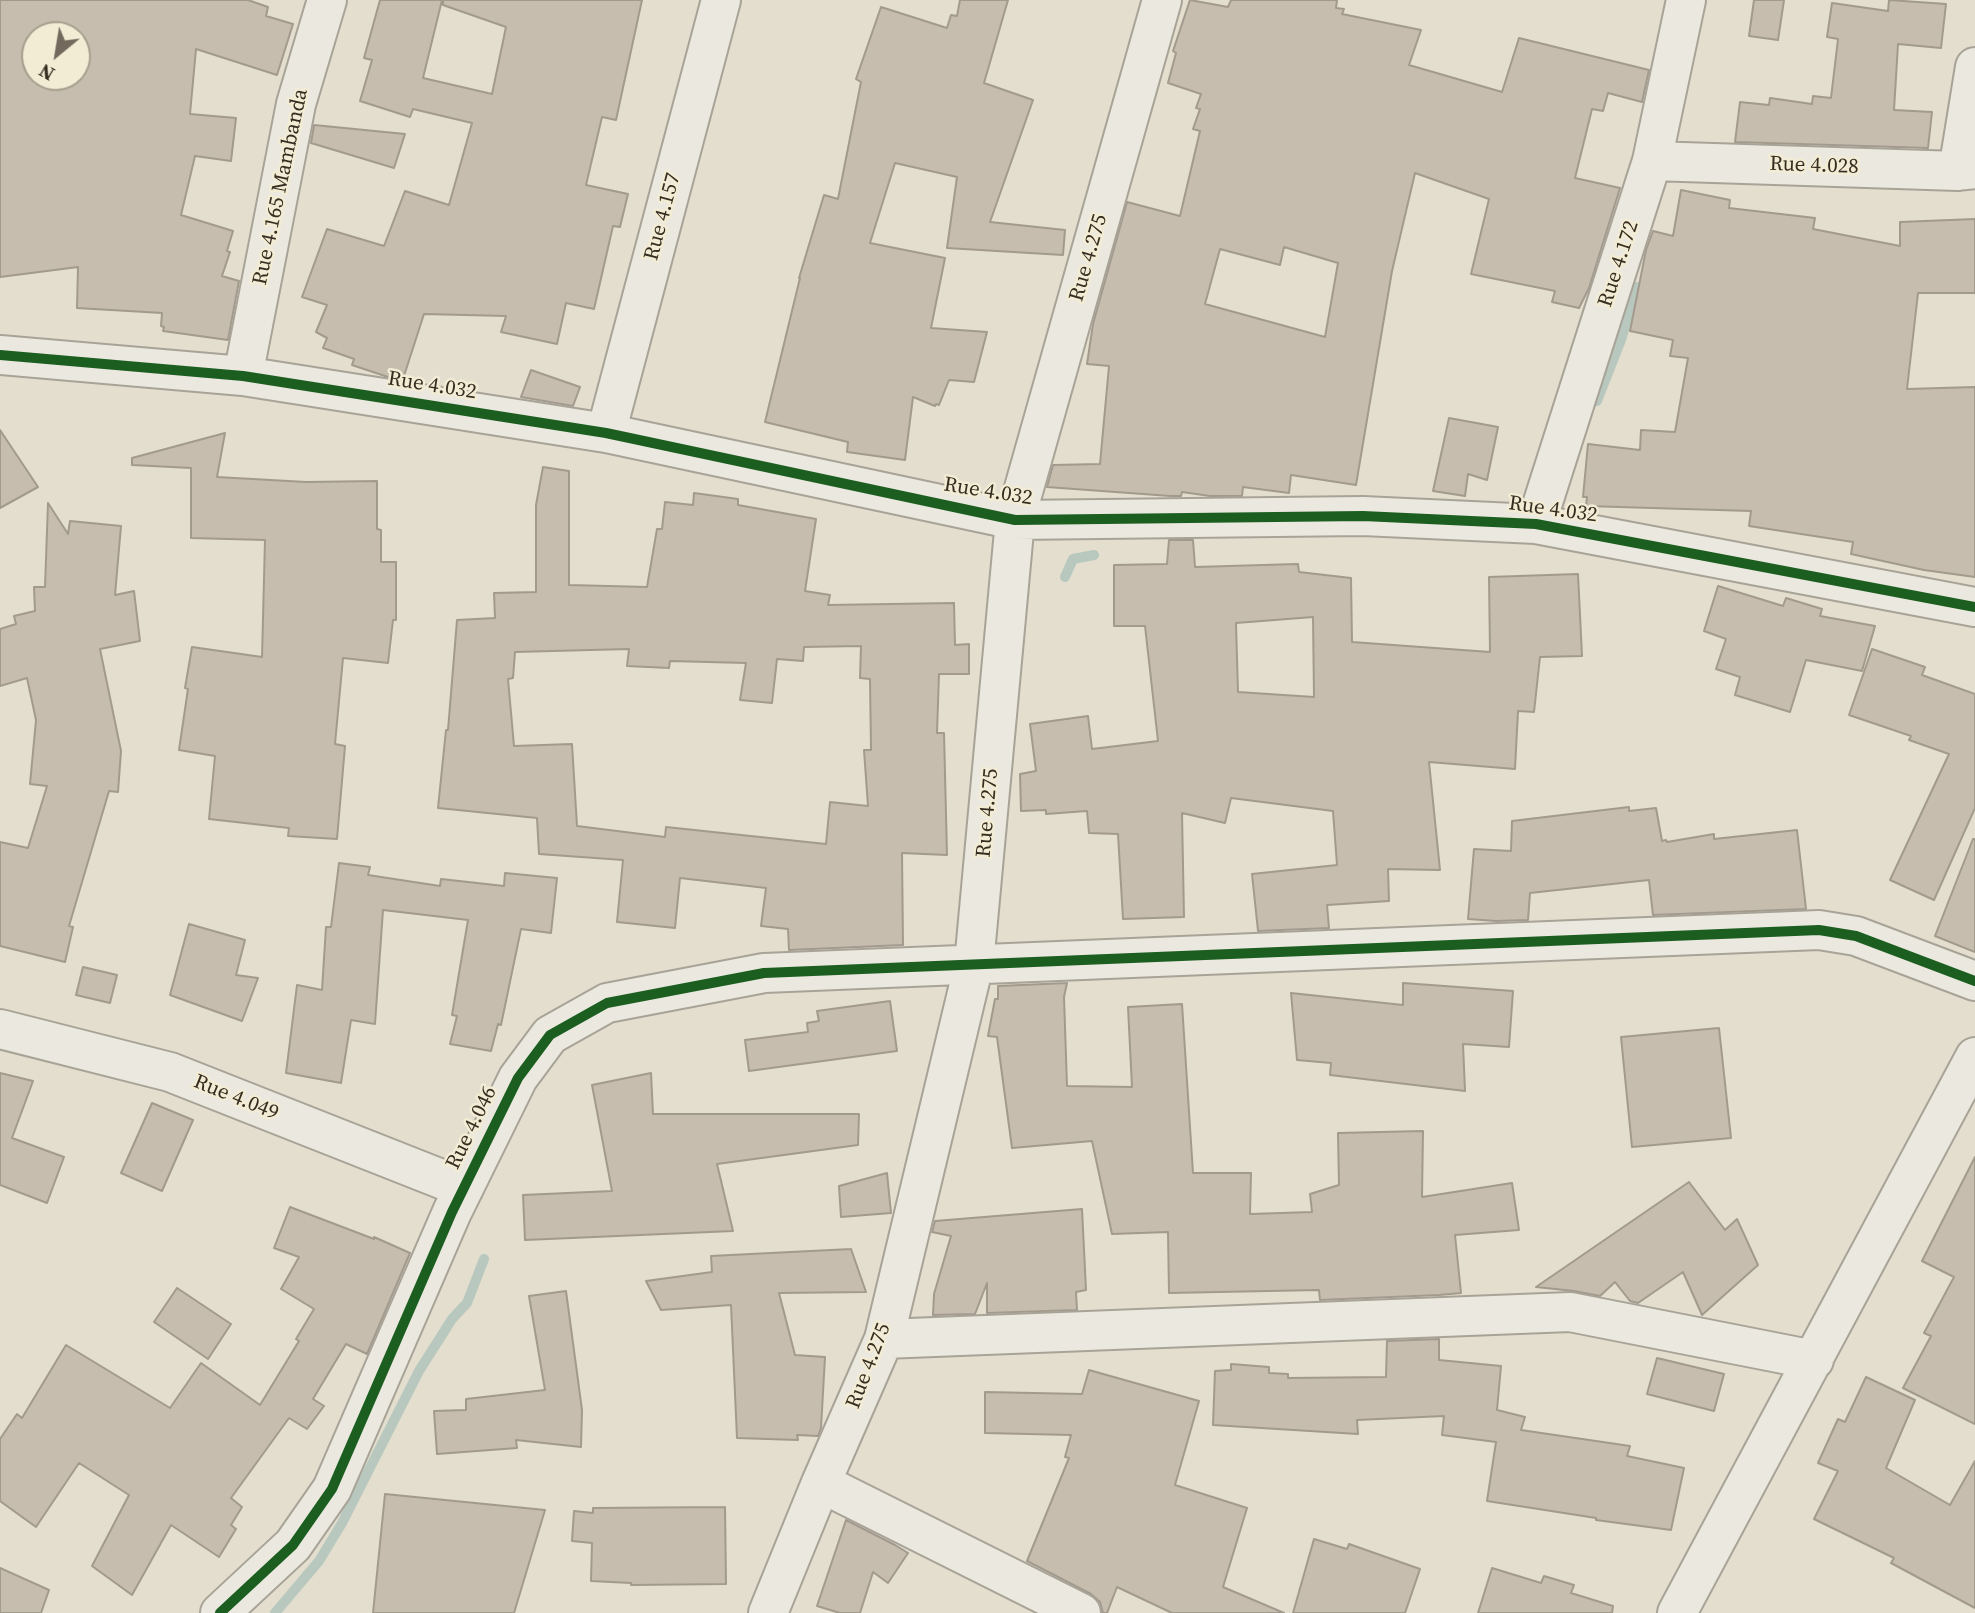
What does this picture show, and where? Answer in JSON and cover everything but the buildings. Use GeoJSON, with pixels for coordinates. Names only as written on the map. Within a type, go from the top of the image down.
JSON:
{"type":"FeatureCollection","features":[{"type":"Feature","properties":{"kind":"street","name":"Rue 4.165 Mambanda"},"geometry":{"type":"LineString","coordinates":[[243,376],[296,104],[327,0]]}},
{"type":"Feature","properties":{"kind":"street","name":"Rue 4.157"},"geometry":{"type":"LineString","coordinates":[[606,433],[721,0]]}},
{"type":"Feature","properties":{"kind":"street","name":"Rue 4.275"},"geometry":{"type":"LineString","coordinates":[[768,1613],[884,1339],[974,964],[1015,520],[1161,0]]}},
{"type":"Feature","properties":{"kind":"street","name":"Rue 4.172"},"geometry":{"type":"LineString","coordinates":[[1536,524],[1652,161],[1686,0]]}},
{"type":"Feature","properties":{"kind":"street"},"geometry":{"type":"LineString","coordinates":[[1967,170],[1975,67]]}},
{"type":"Feature","properties":{"kind":"street","name":"Rue 4.028"},"geometry":{"type":"LineString","coordinates":[[1652,161],[1967,170]]}},
{"type":"Feature","properties":{"kind":"street","name":"Rue 4.032"},"geometry":{"type":"LineString","coordinates":[[0,355],[243,376],[606,433],[1015,520],[1363,516],[1536,524],[1975,607]]}},
{"type":"Feature","properties":{"kind":"street","name":"Rue 4.046"},"geometry":{"type":"LineString","coordinates":[[220,1613],[293,1545],[332,1489],[464,1188],[518,1078],[550,1035],[607,1003],[764,973],[1819,930],[1856,936],[1975,981]]}},
{"type":"Feature","properties":{"kind":"street","name":"Rue 4.049"},"geometry":{"type":"LineString","coordinates":[[0,1030],[170,1072],[464,1188]]}},
{"type":"Feature","properties":{"kind":"street"},"geometry":{"type":"LineString","coordinates":[[1677,1613],[1975,1057]]}},
{"type":"Feature","properties":{"kind":"street"},"geometry":{"type":"LineString","coordinates":[[884,1339],[1570,1312],[1814,1360]]}},
{"type":"Feature","properties":{"kind":"street"},"geometry":{"type":"LineString","coordinates":[[821,1483],[1081,1613]]}},
{"type":"Feature","properties":{"kind":"waterway"},"geometry":{"type":"LineString","coordinates":[[1597,401],[1621,340],[1637,287]]}},
{"type":"Feature","properties":{"kind":"waterway"},"geometry":{"type":"LineString","coordinates":[[1065,577],[1073,559],[1094,555]]}},
{"type":"Feature","properties":{"kind":"waterway"},"geometry":{"type":"LineString","coordinates":[[275,1613],[319,1561],[342,1523],[419,1371],[452,1319],[467,1303],[484,1259]]}},
{"type":"Feature","properties":{"kind":"cycle path"},"geometry":{"type":"LineString","coordinates":[[0,355],[243,376],[606,433],[1015,520],[1363,516],[1536,524],[1975,607]]}},
{"type":"Feature","properties":{"kind":"cycle path"},"geometry":{"type":"LineString","coordinates":[[220,1613],[293,1545],[332,1489],[452,1212],[518,1078],[550,1035],[607,1003],[764,973],[1819,930],[1856,936],[1975,981]]}}]}
